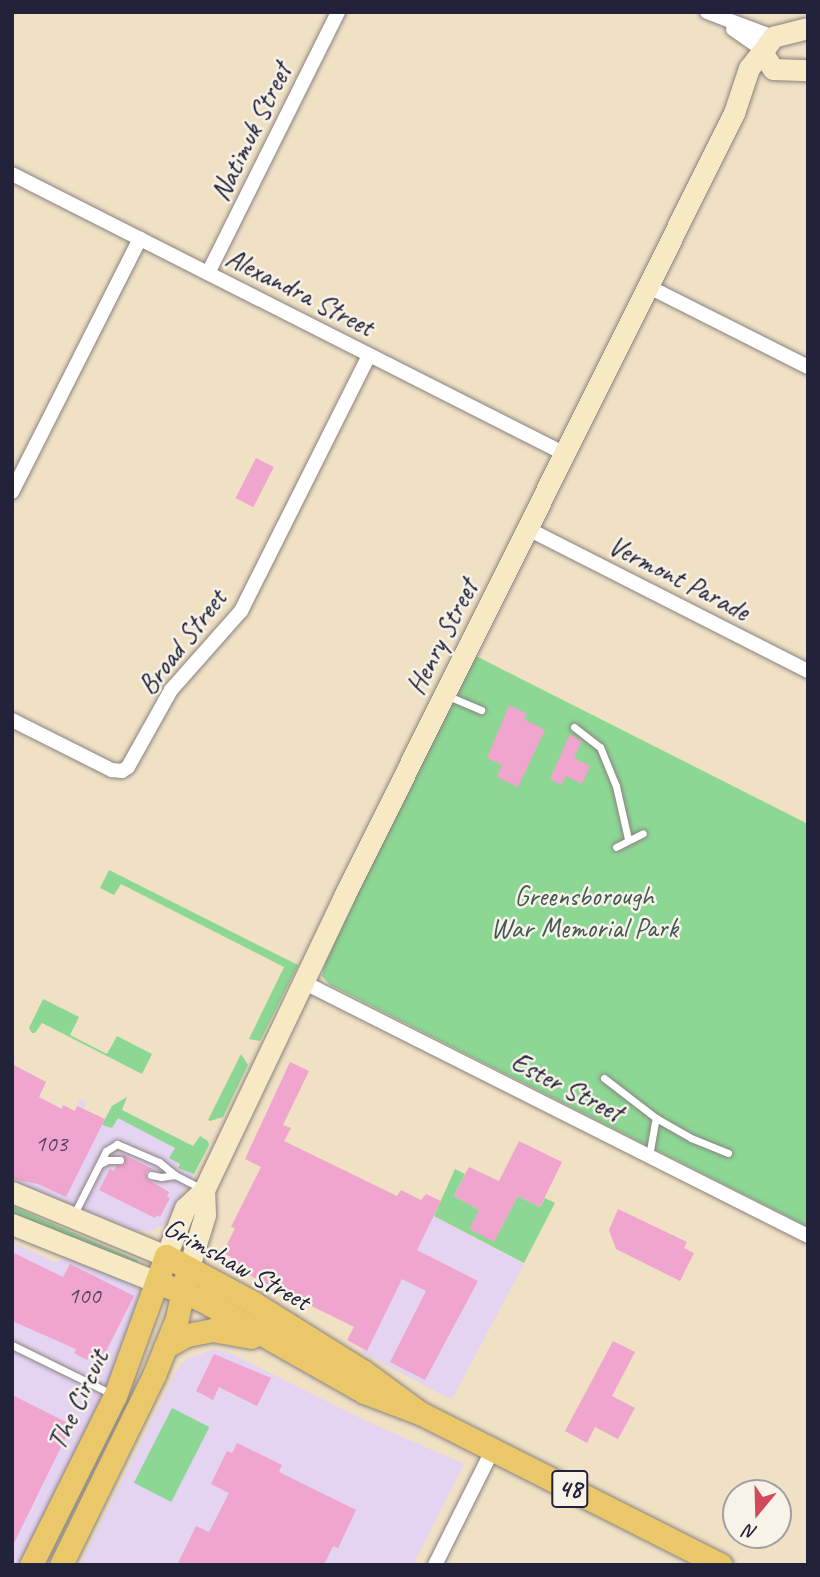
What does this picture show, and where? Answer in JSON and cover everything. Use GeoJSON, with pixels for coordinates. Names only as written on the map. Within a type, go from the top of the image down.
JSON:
{"type":"FeatureCollection","features":[{"type":"Feature","properties":{"kind":"main road","name":"Grimshaw Street"},"geometry":{"type":"LineString","coordinates":[[166,1256],[242,1296],[364,1372],[420,1413]]}},
{"type":"Feature","properties":{"kind":"main road","name":"The Circuit"},"geometry":{"type":"LineString","coordinates":[[32,1565],[115,1396],[166,1256]]}},
{"type":"Feature","properties":{"kind":"main road","name":"The Circuit"},"geometry":{"type":"LineString","coordinates":[[61,1565],[165,1347],[189,1267]]}},
{"type":"Feature","properties":{"kind":"main road","name":"Grimshaw Street"},"geometry":{"type":"LineString","coordinates":[[157,1282],[183,1291],[364,1392],[420,1413],[716,1564]]}},
{"type":"Feature","properties":{"kind":"main road"},"geometry":{"type":"LineString","coordinates":[[165,1347],[187,1335],[212,1330],[275,1343]]}},
{"type":"Feature","properties":{"kind":"street","name":"Natimuk Street"},"geometry":{"type":"LineString","coordinates":[[208,273],[338,12]]}},
{"type":"Feature","properties":{"kind":"street"},"geometry":{"type":"LineString","coordinates":[[711,14],[768,52],[808,70]]}},
{"type":"Feature","properties":{"kind":"street"},"geometry":{"type":"LineString","coordinates":[[768,52],[808,28]]}},
{"type":"Feature","properties":{"kind":"street","name":"Henry Street"},"geometry":{"type":"LineString","coordinates":[[166,1256],[185,1208],[204,1190],[444,694],[734,113],[755,84],[768,52]]}},
{"type":"Feature","properties":{"kind":"street","name":"Alexandra Street"},"geometry":{"type":"LineString","coordinates":[[12,174],[565,454]]}},
{"type":"Feature","properties":{"kind":"street"},"geometry":{"type":"LineString","coordinates":[[12,492],[140,239]]}},
{"type":"Feature","properties":{"kind":"street"},"geometry":{"type":"LineString","coordinates":[[649,287],[808,367]]}},
{"type":"Feature","properties":{"kind":"street","name":"Broad Street"},"geometry":{"type":"LineString","coordinates":[[12,720],[112,770],[122,771],[128,767],[171,690],[241,611],[369,355]]}},
{"type":"Feature","properties":{"kind":"street","name":"Vermont Parade"},"geometry":{"type":"LineString","coordinates":[[528,529],[808,671]]}},
{"type":"Feature","properties":{"kind":"street","name":"Ester Street"},"geometry":{"type":"LineString","coordinates":[[303,982],[808,1236]]}},
{"type":"Feature","properties":{"kind":"street","name":"Henry Street"},"geometry":{"type":"LineString","coordinates":[[189,1267],[206,1209],[204,1190]]}},
{"type":"Feature","properties":{"kind":"street","name":"Grimshaw Street"},"geometry":{"type":"LineString","coordinates":[[12,1192],[166,1256]]}},
{"type":"Feature","properties":{"kind":"street","name":"Grimshaw Street"},"geometry":{"type":"LineString","coordinates":[[12,1224],[157,1282]]}},
{"type":"Feature","properties":{"kind":"street"},"geometry":{"type":"LineString","coordinates":[[435,1565],[493,1449]]}},
{"type":"Feature","properties":{"kind":"lane"},"geometry":{"type":"LineString","coordinates":[[444,694],[481,710]]}},
{"type":"Feature","properties":{"kind":"lane"},"geometry":{"type":"LineString","coordinates":[[574,727],[600,747],[616,786],[628,839]]}},
{"type":"Feature","properties":{"kind":"lane"},"geometry":{"type":"LineString","coordinates":[[616,847],[643,833]]}},
{"type":"Feature","properties":{"kind":"lane"},"geometry":{"type":"LineString","coordinates":[[604,1078],[656,1118],[691,1138],[728,1153]]}},
{"type":"Feature","properties":{"kind":"lane"},"geometry":{"type":"LineString","coordinates":[[649,1156],[656,1118]]}},
{"type":"Feature","properties":{"kind":"lane"},"geometry":{"type":"LineString","coordinates":[[73,1216],[108,1149],[120,1144],[159,1162],[175,1175],[204,1190]]}},
{"type":"Feature","properties":{"kind":"lane"},"geometry":{"type":"LineString","coordinates":[[97,1167],[108,1160],[120,1160]]}},
{"type":"Feature","properties":{"kind":"lane"},"geometry":{"type":"LineString","coordinates":[[151,1175],[166,1178],[175,1175]]}},
{"type":"Feature","properties":{"kind":"lane"},"geometry":{"type":"LineString","coordinates":[[12,1345],[115,1396]]}},
{"type":"Feature","properties":{"kind":"shaded area"},"geometry":{"type":"Polygon","coordinates":[[[12,1055],[16,1057],[13,1065],[46,1082],[39,1097],[61,1108],[63,1105],[75,1111],[80,1099],[87,1102],[83,1109],[104,1119],[112,1106],[127,1097],[122,1110],[193,1146],[200,1136],[208,1141],[209,1145],[166,1223],[152,1231],[136,1231],[12,1184],[12,1055]]]}},
{"type":"Feature","properties":{"kind":"shaded area"},"geometry":{"type":"Polygon","coordinates":[[[434,1216],[524,1264],[452,1400],[362,1352],[434,1216]]]}},
{"type":"Feature","properties":{"kind":"shaded area"},"geometry":{"type":"Polygon","coordinates":[[[12,1242],[55,1262],[69,1256],[134,1285],[140,1294],[114,1377],[21,1565],[12,1565],[12,1242]]]}},
{"type":"Feature","properties":{"kind":"shaded area"},"geometry":{"type":"Polygon","coordinates":[[[214,1349],[226,1351],[364,1420],[464,1464],[413,1565],[80,1565],[177,1370],[186,1359],[214,1349]]]}},
{"type":"Feature","properties":{"kind":"green space","name":"Greensborough War Memorial Park"},"geometry":{"type":"Polygon","coordinates":[[[476,656],[808,824],[808,1227],[330,985],[322,976],[329,948],[476,656]]]}},
{"type":"Feature","properties":{"kind":"green space"},"geometry":{"type":"Polygon","coordinates":[[[109,870],[298,965],[260,1041],[249,1039],[284,967],[121,884],[114,895],[100,888],[109,870]]]}},
{"type":"Feature","properties":{"kind":"green space"},"geometry":{"type":"Polygon","coordinates":[[[43,999],[79,1017],[70,1035],[107,1054],[117,1036],[152,1054],[142,1074],[42,1023],[35,1033],[32,1033],[29,1028],[43,999]]]}},
{"type":"Feature","properties":{"kind":"green space"},"geometry":{"type":"Polygon","coordinates":[[[241,1054],[248,1065],[223,1117],[210,1121],[208,1120],[241,1054]]]}},
{"type":"Feature","properties":{"kind":"green space"},"geometry":{"type":"Polygon","coordinates":[[[127,1097],[122,1110],[193,1146],[200,1136],[208,1141],[209,1145],[194,1174],[178,1168],[180,1164],[169,1158],[175,1148],[118,1118],[112,1128],[102,1125],[112,1106],[127,1097]]]}},
{"type":"Feature","properties":{"kind":"green space"},"geometry":{"type":"Polygon","coordinates":[[[455,1169],[465,1174],[454,1196],[479,1210],[470,1229],[494,1241],[518,1196],[540,1207],[545,1198],[555,1203],[524,1263],[434,1216],[455,1169]]]}},
{"type":"Feature","properties":{"kind":"green space"},"geometry":{"type":"Polygon","coordinates":[[[12,1206],[137,1260],[138,1263],[12,1215],[12,1206]]]}},
{"type":"Feature","properties":{"kind":"green space"},"geometry":{"type":"Polygon","coordinates":[[[172,1408],[209,1427],[171,1502],[134,1483],[172,1408]]]}},
{"type":"Feature","properties":{"kind":"building"},"geometry":{"type":"Polygon","coordinates":[[[256,458],[274,467],[253,507],[236,498],[256,458]]]}},
{"type":"Feature","properties":{"kind":"building"},"geometry":{"type":"Polygon","coordinates":[[[509,705],[527,714],[524,719],[545,730],[518,787],[497,777],[502,765],[487,758],[509,705]]]}},
{"type":"Feature","properties":{"kind":"building"},"geometry":{"type":"Polygon","coordinates":[[[570,734],[582,741],[574,758],[590,766],[582,784],[566,776],[561,785],[550,779],[570,734]]]}},
{"type":"Feature","properties":{"kind":"building"},"geometry":{"type":"Polygon","coordinates":[[[290,1062],[309,1071],[283,1125],[291,1128],[284,1141],[397,1196],[401,1190],[421,1200],[426,1194],[441,1201],[417,1250],[478,1281],[425,1380],[390,1362],[426,1291],[402,1279],[367,1351],[347,1340],[354,1327],[233,1267],[237,1260],[223,1253],[235,1228],[231,1227],[261,1167],[245,1159],[290,1062]]]}},
{"type":"Feature","properties":{"kind":"building"},"geometry":{"type":"Polygon","coordinates":[[[12,1064],[46,1082],[39,1097],[62,1109],[63,1105],[75,1111],[77,1106],[105,1119],[66,1197],[38,1184],[12,1179],[12,1064]]]}},
{"type":"Feature","properties":{"kind":"building"},"geometry":{"type":"Polygon","coordinates":[[[519,1141],[562,1162],[540,1207],[518,1196],[494,1242],[469,1229],[479,1210],[454,1196],[469,1167],[499,1181],[519,1141]]]}},
{"type":"Feature","properties":{"kind":"building"},"geometry":{"type":"Polygon","coordinates":[[[122,1154],[153,1169],[146,1172],[147,1179],[169,1192],[167,1197],[170,1198],[160,1217],[157,1215],[155,1218],[99,1190],[110,1169],[114,1171],[116,1166],[125,1164],[122,1154]]]}},
{"type":"Feature","properties":{"kind":"building"},"geometry":{"type":"Polygon","coordinates":[[[618,1209],[687,1242],[684,1248],[694,1253],[680,1281],[616,1249],[609,1230],[618,1209]]]}},
{"type":"Feature","properties":{"kind":"building"},"geometry":{"type":"Polygon","coordinates":[[[12,1252],[63,1277],[70,1264],[134,1296],[102,1359],[90,1353],[87,1360],[74,1353],[76,1349],[12,1321],[12,1252]]]}},
{"type":"Feature","properties":{"kind":"building"},"geometry":{"type":"Polygon","coordinates":[[[613,1341],[635,1352],[612,1396],[635,1408],[618,1439],[595,1427],[587,1443],[565,1431],[613,1341]]]}},
{"type":"Feature","properties":{"kind":"building"},"geometry":{"type":"Polygon","coordinates":[[[214,1354],[271,1378],[257,1406],[219,1387],[213,1400],[196,1391],[214,1354]]]}},
{"type":"Feature","properties":{"kind":"building"},"geometry":{"type":"Polygon","coordinates":[[[12,1395],[72,1425],[12,1547],[12,1395]]]}},
{"type":"Feature","properties":{"kind":"building"},"geometry":{"type":"Polygon","coordinates":[[[237,1443],[282,1465],[279,1472],[356,1510],[338,1548],[333,1546],[324,1565],[177,1565],[196,1526],[209,1532],[229,1493],[211,1484],[227,1451],[232,1453],[237,1443]]]}}]}
